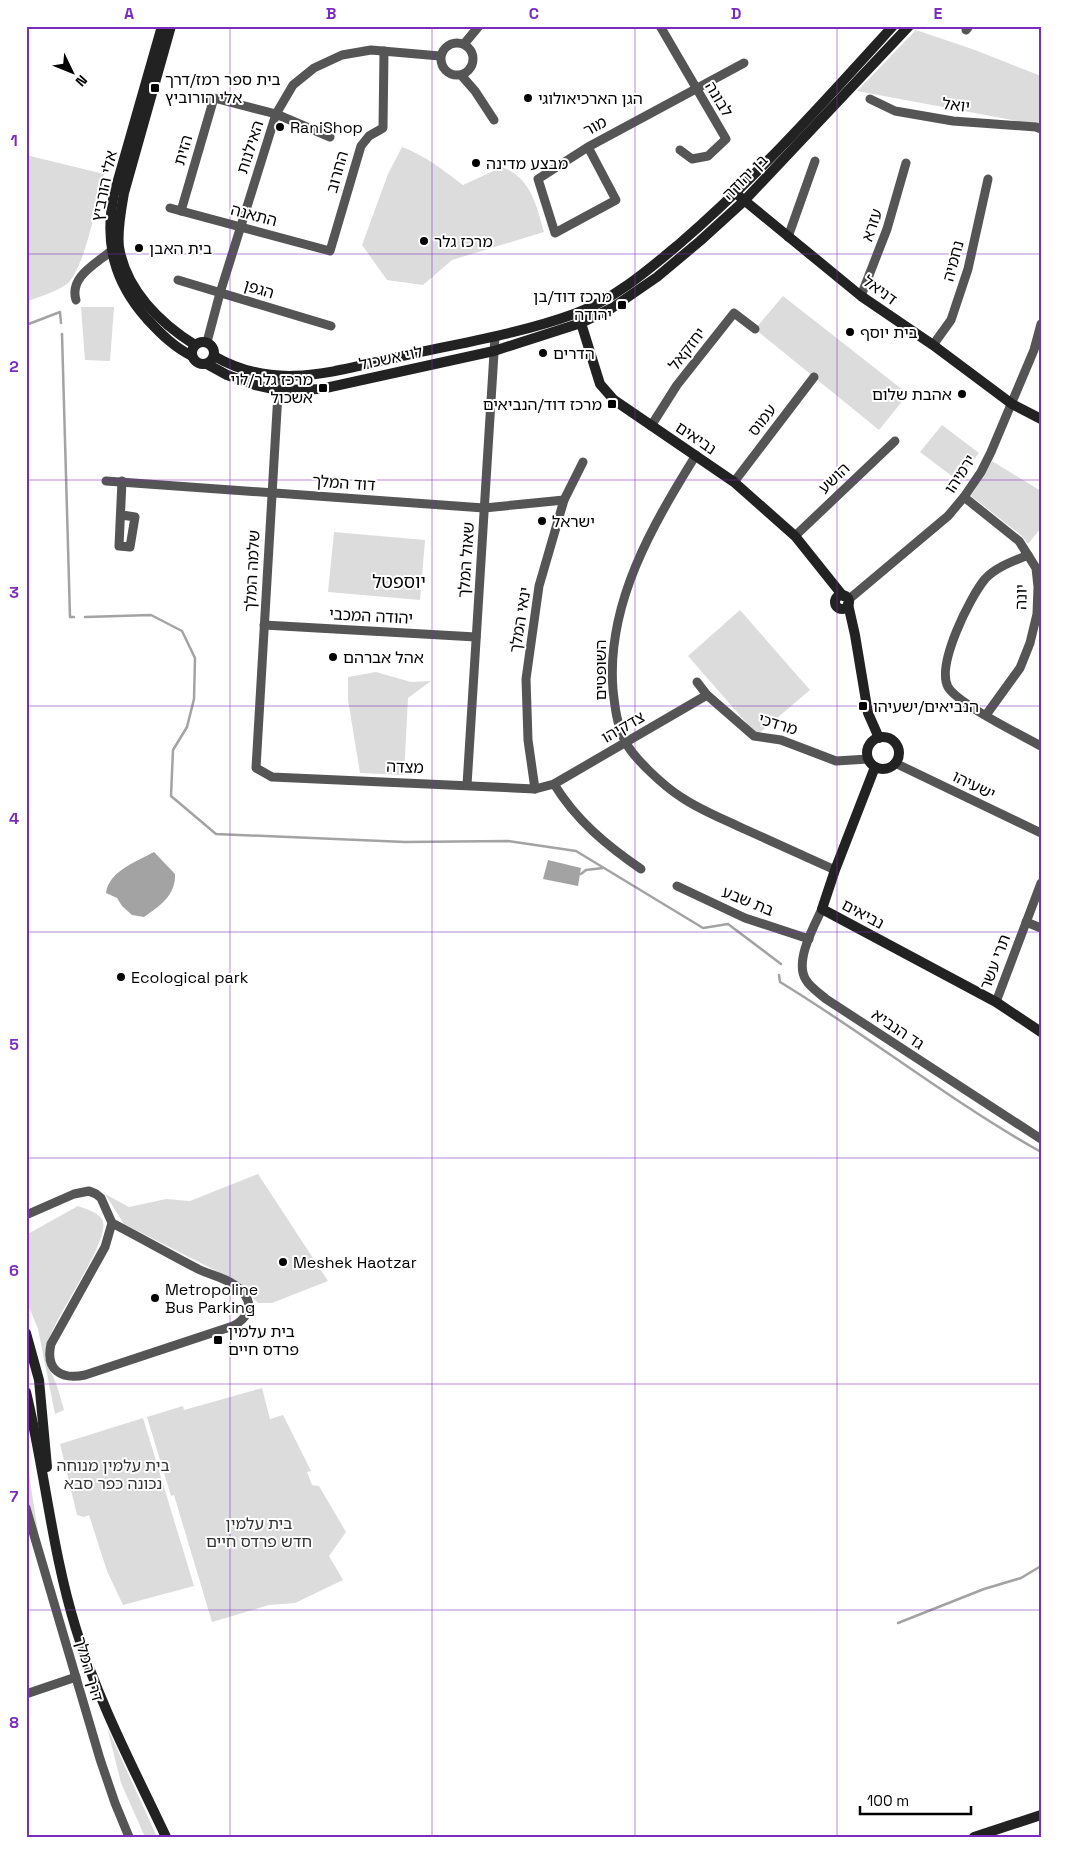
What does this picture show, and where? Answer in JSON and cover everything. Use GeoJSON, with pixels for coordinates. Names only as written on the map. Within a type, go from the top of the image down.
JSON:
{"type":"FeatureCollection","features":[{"type":"Feature","properties":{"kind":"street","name":"אלי הורביץ"},"geometry":{"type":"LineString","coordinates":[[162,26],[114,194],[110,214],[111,251],[121,281],[136,307],[159,333],[192,356]]}},
{"type":"Feature","properties":{"kind":"street","name":"אלי הורביץ"},"geometry":{"type":"LineString","coordinates":[[171,26],[124,193],[119,247],[127,272],[150,309],[177,334],[195,345]]}},
{"type":"Feature","properties":{"kind":"street"},"geometry":{"type":"LineString","coordinates":[[464,44],[479,26]]}},
{"type":"Feature","properties":{"kind":"street","name":"לבונה"},"geometry":{"type":"LineString","coordinates":[[660,26],[726,139],[708,156],[692,159],[680,150]]}},
{"type":"Feature","properties":{"kind":"street","name":"בן יהודה"},"geometry":{"type":"LineString","coordinates":[[582,323],[612,308],[656,277],[700,241],[893,26]]}},
{"type":"Feature","properties":{"kind":"street","name":"בן יהודה"},"geometry":{"type":"LineString","coordinates":[[574,314],[609,297],[649,269],[740,197],[909,26]]}},
{"type":"Feature","properties":{"kind":"street"},"geometry":{"type":"LineString","coordinates":[[458,42],[464,44],[472,53],[473,59],[470,69],[461,75],[454,76],[445,71],[440,56],[445,47],[450,44],[458,42]]}},
{"type":"Feature","properties":{"kind":"street","name":"האילנות"},"geometry":{"type":"LineString","coordinates":[[207,342],[220,293],[276,114],[293,85],[314,68],[342,55],[371,50],[440,56]]}},
{"type":"Feature","properties":{"kind":"street","name":"החרוב"},"geometry":{"type":"LineString","coordinates":[[330,251],[360,146],[369,136],[383,128],[384,51]]}},
{"type":"Feature","properties":{"kind":"street","name":"מור"},"geometry":{"type":"LineString","coordinates":[[588,147],[616,200],[555,233],[538,180],[588,147],[744,63]]}},
{"type":"Feature","properties":{"kind":"street"},"geometry":{"type":"LineString","coordinates":[[461,75],[494,120]]}},
{"type":"Feature","properties":{"kind":"street","name":"הזית"},"geometry":{"type":"LineString","coordinates":[[182,211],[214,98],[276,114]]}},
{"type":"Feature","properties":{"kind":"street","name":"יואל"},"geometry":{"type":"LineString","coordinates":[[870,99],[895,111],[953,121],[1036,127],[1041,129]]}},
{"type":"Feature","properties":{"kind":"street"},"geometry":{"type":"LineString","coordinates":[[276,114],[330,137]]}},
{"type":"Feature","properties":{"kind":"street"},"geometry":{"type":"LineString","coordinates":[[788,238],[815,161]]}},
{"type":"Feature","properties":{"kind":"street","name":"עזרא"},"geometry":{"type":"LineString","coordinates":[[861,296],[887,229],[906,163]]}},
{"type":"Feature","properties":{"kind":"street","name":"נחמיה"},"geometry":{"type":"LineString","coordinates":[[933,345],[952,320],[968,269],[988,179]]}},
{"type":"Feature","properties":{"kind":"street","name":"דניאל"},"geometry":{"type":"LineString","coordinates":[[740,197],[861,296],[933,345],[1012,404]]}},
{"type":"Feature","properties":{"kind":"street","name":"התאנה"},"geometry":{"type":"LineString","coordinates":[[170,208],[330,251]]}},
{"type":"Feature","properties":{"kind":"street"},"geometry":{"type":"LineString","coordinates":[[76,300],[74,291],[82,274],[111,251]]}},
{"type":"Feature","properties":{"kind":"street","name":"הגפן"},"geometry":{"type":"LineString","coordinates":[[178,280],[331,326]]}},
{"type":"Feature","properties":{"kind":"street","name":"יחזקאל"},"geometry":{"type":"LineString","coordinates":[[651,426],[677,385],[734,313],[755,328]]}},
{"type":"Feature","properties":{"kind":"street","name":"נביאים"},"geometry":{"type":"LineString","coordinates":[[574,314],[582,323],[600,384],[614,400],[734,482],[795,536],[824,573],[843,602],[855,635],[868,713],[879,738]]}},
{"type":"Feature","properties":{"kind":"street","name":"לוי אשכול"},"geometry":{"type":"LineString","coordinates":[[211,360],[258,374],[278,376],[317,375],[495,337],[574,314]]}},
{"type":"Feature","properties":{"kind":"street","name":"לוי אשכול"},"geometry":{"type":"LineString","coordinates":[[211,360],[227,375],[255,384],[278,390],[321,389],[494,351],[582,323]]}},
{"type":"Feature","properties":{"kind":"street","name":"ירמיהו"},"geometry":{"type":"LineString","coordinates":[[843,602],[948,516],[964,497],[991,452],[1034,350],[1041,324]]}},
{"type":"Feature","properties":{"kind":"street","name":"שאול המלך"},"geometry":{"type":"LineString","coordinates":[[467,785],[495,337]]}},
{"type":"Feature","properties":{"kind":"street"},"geometry":{"type":"LineString","coordinates":[[200,342],[207,342],[214,349],[211,360],[196,362],[192,356],[192,348],[200,342]]}},
{"type":"Feature","properties":{"kind":"street","name":"שלמה המלך"},"geometry":{"type":"LineString","coordinates":[[256,768],[278,376]]}},
{"type":"Feature","properties":{"kind":"street","name":"עמוס"},"geometry":{"type":"LineString","coordinates":[[734,482],[814,377]]}},
{"type":"Feature","properties":{"kind":"street"},"geometry":{"type":"LineString","coordinates":[[1012,404],[1041,419]]}},
{"type":"Feature","properties":{"kind":"street","name":"הושע"},"geometry":{"type":"LineString","coordinates":[[795,536],[894,441]]}},
{"type":"Feature","properties":{"kind":"street","name":"השופטים"},"geometry":{"type":"LineString","coordinates":[[696,455],[669,498],[646,542],[629,584],[616,626],[612,672],[616,714],[626,743],[647,769],[680,797],[704,811],[835,870]]}},
{"type":"Feature","properties":{"kind":"street","name":"ינאי המלך"},"geometry":{"type":"LineString","coordinates":[[535,789],[528,740],[526,679],[540,586],[564,500],[583,462]]}},
{"type":"Feature","properties":{"kind":"street","name":"דוד המלך"},"geometry":{"type":"LineString","coordinates":[[106,481],[484,508],[564,500]]}},
{"type":"Feature","properties":{"kind":"street"},"geometry":{"type":"LineString","coordinates":[[122,481],[122,515]]}},
{"type":"Feature","properties":{"kind":"street","name":"יונה"},"geometry":{"type":"LineString","coordinates":[[964,497],[1019,541],[1036,568],[1038,587],[1037,614],[1030,643],[1020,668],[986,715]]}},
{"type":"Feature","properties":{"kind":"street"},"geometry":{"type":"LineString","coordinates":[[1028,556],[1005,565],[986,578],[965,611],[951,646],[945,676],[947,685],[959,698],[1041,746]]}},
{"type":"Feature","properties":{"kind":"street","name":"יהודה המכבי"},"geometry":{"type":"LineString","coordinates":[[264,625],[476,637]]}},
{"type":"Feature","properties":{"kind":"street","name":"מרדכי"},"geometry":{"type":"LineString","coordinates":[[697,682],[707,695],[754,736],[781,740],[836,761],[868,759]]}},
{"type":"Feature","properties":{"kind":"street","name":"צדקיהו"},"geometry":{"type":"LineString","coordinates":[[554,784],[707,695]]}},
{"type":"Feature","properties":{"kind":"street"},"geometry":{"type":"LineString","coordinates":[[879,738],[892,740],[898,747],[898,759],[895,764],[887,769],[874,767],[868,759],[867,750],[869,745],[879,738]]}},
{"type":"Feature","properties":{"kind":"street","name":"ישעיהו"},"geometry":{"type":"LineString","coordinates":[[895,764],[1041,833]]}},
{"type":"Feature","properties":{"kind":"street","name":"נביאים"},"geometry":{"type":"LineString","coordinates":[[874,767],[822,909],[996,1002]]}},
{"type":"Feature","properties":{"kind":"street","name":"מצדה"},"geometry":{"type":"LineString","coordinates":[[256,768],[272,777],[535,789],[554,784]]}},
{"type":"Feature","properties":{"kind":"street"},"geometry":{"type":"LineString","coordinates":[[554,784],[565,802],[589,829],[614,851],[641,869]]}},
{"type":"Feature","properties":{"kind":"street","name":"תרי עשר"},"geometry":{"type":"LineString","coordinates":[[1041,883],[996,1002],[1041,1032]]}},
{"type":"Feature","properties":{"kind":"street","name":"בת שבע"},"geometry":{"type":"LineString","coordinates":[[677,886],[745,918],[809,938]]}},
{"type":"Feature","properties":{"kind":"street","name":"גד הנביא"},"geometry":{"type":"LineString","coordinates":[[822,909],[809,938],[802,960],[802,971],[806,980],[826,999],[1041,1139]]}},
{"type":"Feature","properties":{"kind":"street"},"geometry":{"type":"LineString","coordinates":[[1026,922],[1041,928]]}},
{"type":"Feature","properties":{"kind":"street"},"geometry":{"type":"LineString","coordinates":[[26,1215],[74,1194],[89,1191],[96,1194],[101,1198],[112,1223],[201,1270],[230,1281],[246,1297],[248,1310],[244,1318],[233,1326],[85,1375],[70,1377],[59,1372],[51,1363],[51,1344],[105,1247],[112,1223]]}},
{"type":"Feature","properties":{"kind":"street"},"geometry":{"type":"LineString","coordinates":[[108,1237],[124,1229]]}},
{"type":"Feature","properties":{"kind":"street"},"geometry":{"type":"LineString","coordinates":[[26,1333],[34,1360],[41,1398],[51,1518]]}},
{"type":"Feature","properties":{"kind":"street"},"geometry":{"type":"LineString","coordinates":[[26,1392],[65,1586],[87,1662],[105,1708],[166,1837]]}},
{"type":"Feature","properties":{"kind":"street","name":"דרך המלך"},"geometry":{"type":"LineString","coordinates":[[26,1508],[103,1770],[129,1837]]}},
{"type":"Feature","properties":{"kind":"street"},"geometry":{"type":"LineString","coordinates":[[26,1694],[76,1677]]}},
{"type":"Feature","properties":{"kind":"street"},"geometry":{"type":"LineString","coordinates":[[974,1837],[1041,1815]]}},
{"type":"Feature","properties":{"kind":"green space"},"geometry":{"type":"Polygon","coordinates":[[[916,30],[975,50],[1041,76],[1041,131],[1012,120],[857,91],[916,30]]]}},
{"type":"Feature","properties":{"kind":"green space"},"geometry":{"type":"Polygon","coordinates":[[[402,147],[427,159],[463,185],[502,167],[512,172],[520,178],[531,193],[544,232],[452,260],[423,285],[387,280],[362,245],[388,174],[402,147]]]}},
{"type":"Feature","properties":{"kind":"green space"},"geometry":{"type":"Polygon","coordinates":[[[26,155],[104,174],[86,247],[75,273],[69,282],[60,288],[26,302],[26,155]]]}},
{"type":"Feature","properties":{"kind":"green space"},"geometry":{"type":"Polygon","coordinates":[[[783,296],[908,394],[879,430],[755,329],[783,296]]]}},
{"type":"Feature","properties":{"kind":"green space"},"geometry":{"type":"Polygon","coordinates":[[[81,307],[114,307],[110,361],[85,360],[81,307]]]}},
{"type":"Feature","properties":{"kind":"green space"},"geometry":{"type":"Polygon","coordinates":[[[942,425],[979,453],[957,480],[920,452],[942,425]]]}},
{"type":"Feature","properties":{"kind":"green space"},"geometry":{"type":"Polygon","coordinates":[[[992,461],[1041,491],[1041,528],[1028,544],[1021,535],[971,496],[992,461]]]}},
{"type":"Feature","properties":{"kind":"green space"},"geometry":{"type":"Polygon","coordinates":[[[334,532],[425,540],[420,600],[328,592],[334,532]]]}},
{"type":"Feature","properties":{"kind":"green space"},"geometry":{"type":"Polygon","coordinates":[[[740,610],[810,690],[757,735],[688,656],[740,610]]]}},
{"type":"Feature","properties":{"kind":"green space"},"geometry":{"type":"Polygon","coordinates":[[[376,672],[411,682],[431,681],[408,698],[404,775],[360,773],[348,700],[348,677],[376,672]]]}},
{"type":"Feature","properties":{"kind":"green space"},"geometry":{"type":"Polygon","coordinates":[[[258,1174],[328,1281],[272,1303],[258,1303],[236,1281],[124,1224],[105,1194],[129,1207],[166,1199],[190,1201],[258,1174]]]}},
{"type":"Feature","properties":{"kind":"green space"},"geometry":{"type":"Polygon","coordinates":[[[78,1206],[97,1214],[102,1219],[103,1229],[99,1244],[57,1322],[45,1352],[47,1364],[56,1384],[64,1410],[55,1414],[38,1329],[26,1300],[26,1235],[78,1206]]]}},
{"type":"Feature","properties":{"kind":"green space","name":"בית עלמין חדש פרדס חיים"},"geometry":{"type":"Polygon","coordinates":[[[262,1388],[270,1419],[283,1415],[311,1471],[307,1472],[312,1485],[319,1486],[346,1532],[329,1556],[343,1580],[295,1603],[269,1605],[212,1622],[174,1495],[171,1496],[147,1417],[183,1406],[184,1410],[262,1388]]]}},
{"type":"Feature","properties":{"kind":"green space","name":"בית עלמין מנוחה נכונה כפר סבא"},"geometry":{"type":"Polygon","coordinates":[[[143,1418],[194,1586],[123,1605],[107,1571],[89,1515],[84,1517],[77,1515],[60,1444],[143,1418]]]}},
{"type":"Feature","properties":{"kind":"green space"},"geometry":{"type":"Polygon","coordinates":[[[26,1456],[40,1544],[26,1495],[26,1456]]]}},
{"type":"Feature","properties":{"kind":"green space"},"geometry":{"type":"Polygon","coordinates":[[[107,1727],[157,1837],[145,1837],[121,1783],[107,1727]]]}},
{"type":"Feature","properties":{"kind":"shaded area"},"geometry":{"type":"Polygon","coordinates":[[[154,852],[175,874],[173,888],[161,904],[144,917],[132,915],[122,906],[117,898],[106,893],[108,885],[124,868],[154,852]]]}},
{"type":"Feature","properties":{"kind":"shaded area"},"geometry":{"type":"Polygon","coordinates":[[[548,860],[581,868],[578,886],[543,879],[548,860]]]}},
{"type":"Feature","properties":{"kind":"waterway"},"geometry":{"type":"LineString","coordinates":[[26,325],[60,312],[61,323]]}},
{"type":"Feature","properties":{"kind":"waterway"},"geometry":{"type":"LineString","coordinates":[[62,334],[70,617],[74,617]]}},
{"type":"Feature","properties":{"kind":"waterway"},"geometry":{"type":"LineString","coordinates":[[85,617],[151,615],[182,631],[195,658],[194,699],[187,727],[173,750],[171,796],[216,834],[405,842],[508,841],[576,851],[703,928],[728,924],[781,964]]}},
{"type":"Feature","properties":{"kind":"waterway"},"geometry":{"type":"LineString","coordinates":[[581,874],[586,870],[603,868]]}},
{"type":"Feature","properties":{"kind":"waterway"},"geometry":{"type":"LineString","coordinates":[[779,975],[780,982],[846,1024],[974,1112],[1041,1152]]}},
{"type":"Feature","properties":{"kind":"waterway"},"geometry":{"type":"LineString","coordinates":[[898,1623],[984,1589],[1021,1578],[1041,1566]]}},
{"type":"Feature","properties":{"kind":"place","name":"בית ספר רמז/דרך אלי הורוביץ"},"geometry":{"type":"Point","coordinates":[155,88]}},
{"type":"Feature","properties":{"kind":"place","name":"הגן הארכיאולוגי"},"geometry":{"type":"Point","coordinates":[528,98]}},
{"type":"Feature","properties":{"kind":"place","name":"RaniShop"},"geometry":{"type":"Point","coordinates":[280,127]}},
{"type":"Feature","properties":{"kind":"place","name":"מבצע מדינה"},"geometry":{"type":"Point","coordinates":[476,163]}},
{"type":"Feature","properties":{"kind":"place","name":"מרכז גלר"},"geometry":{"type":"Point","coordinates":[424,241]}},
{"type":"Feature","properties":{"kind":"place","name":"בית האבן"},"geometry":{"type":"Point","coordinates":[139,248]}},
{"type":"Feature","properties":{"kind":"place","name":"מרכז דוד/בן יהודה"},"geometry":{"type":"Point","coordinates":[622,305]}},
{"type":"Feature","properties":{"kind":"place","name":"בית יוסף"},"geometry":{"type":"Point","coordinates":[850,332]}},
{"type":"Feature","properties":{"kind":"place","name":"הדרים"},"geometry":{"type":"Point","coordinates":[543,353]}},
{"type":"Feature","properties":{"kind":"place","name":"מרכז גלר/לוי אשכול"},"geometry":{"type":"Point","coordinates":[323,388]}},
{"type":"Feature","properties":{"kind":"place","name":"אהבת שלום"},"geometry":{"type":"Point","coordinates":[962,394]}},
{"type":"Feature","properties":{"kind":"place","name":"מרכז דוד/הנביאים"},"geometry":{"type":"Point","coordinates":[612,404]}},
{"type":"Feature","properties":{"kind":"place","name":"ישראל"},"geometry":{"type":"Point","coordinates":[542,521]}},
{"type":"Feature","properties":{"kind":"place","name":"אהל אברהם"},"geometry":{"type":"Point","coordinates":[333,657]}},
{"type":"Feature","properties":{"kind":"place","name":"הנביאים/ישעיהו"},"geometry":{"type":"Point","coordinates":[863,706]}},
{"type":"Feature","properties":{"kind":"place","name":"Ecological park"},"geometry":{"type":"Point","coordinates":[121,977]}},
{"type":"Feature","properties":{"kind":"place","name":"Meshek Haotzar"},"geometry":{"type":"Point","coordinates":[283,1262]}},
{"type":"Feature","properties":{"kind":"place","name":"Metropoline Bus Parking"},"geometry":{"type":"Point","coordinates":[155,1298]}},
{"type":"Feature","properties":{"kind":"place","name":"בית עלמין פרדס חיים"},"geometry":{"type":"Point","coordinates":[218,1340]}},
{"type":"Feature","properties":{"kind":"district","name":"יוספטל"},"geometry":{"type":"Point","coordinates":[399,581]}}]}
